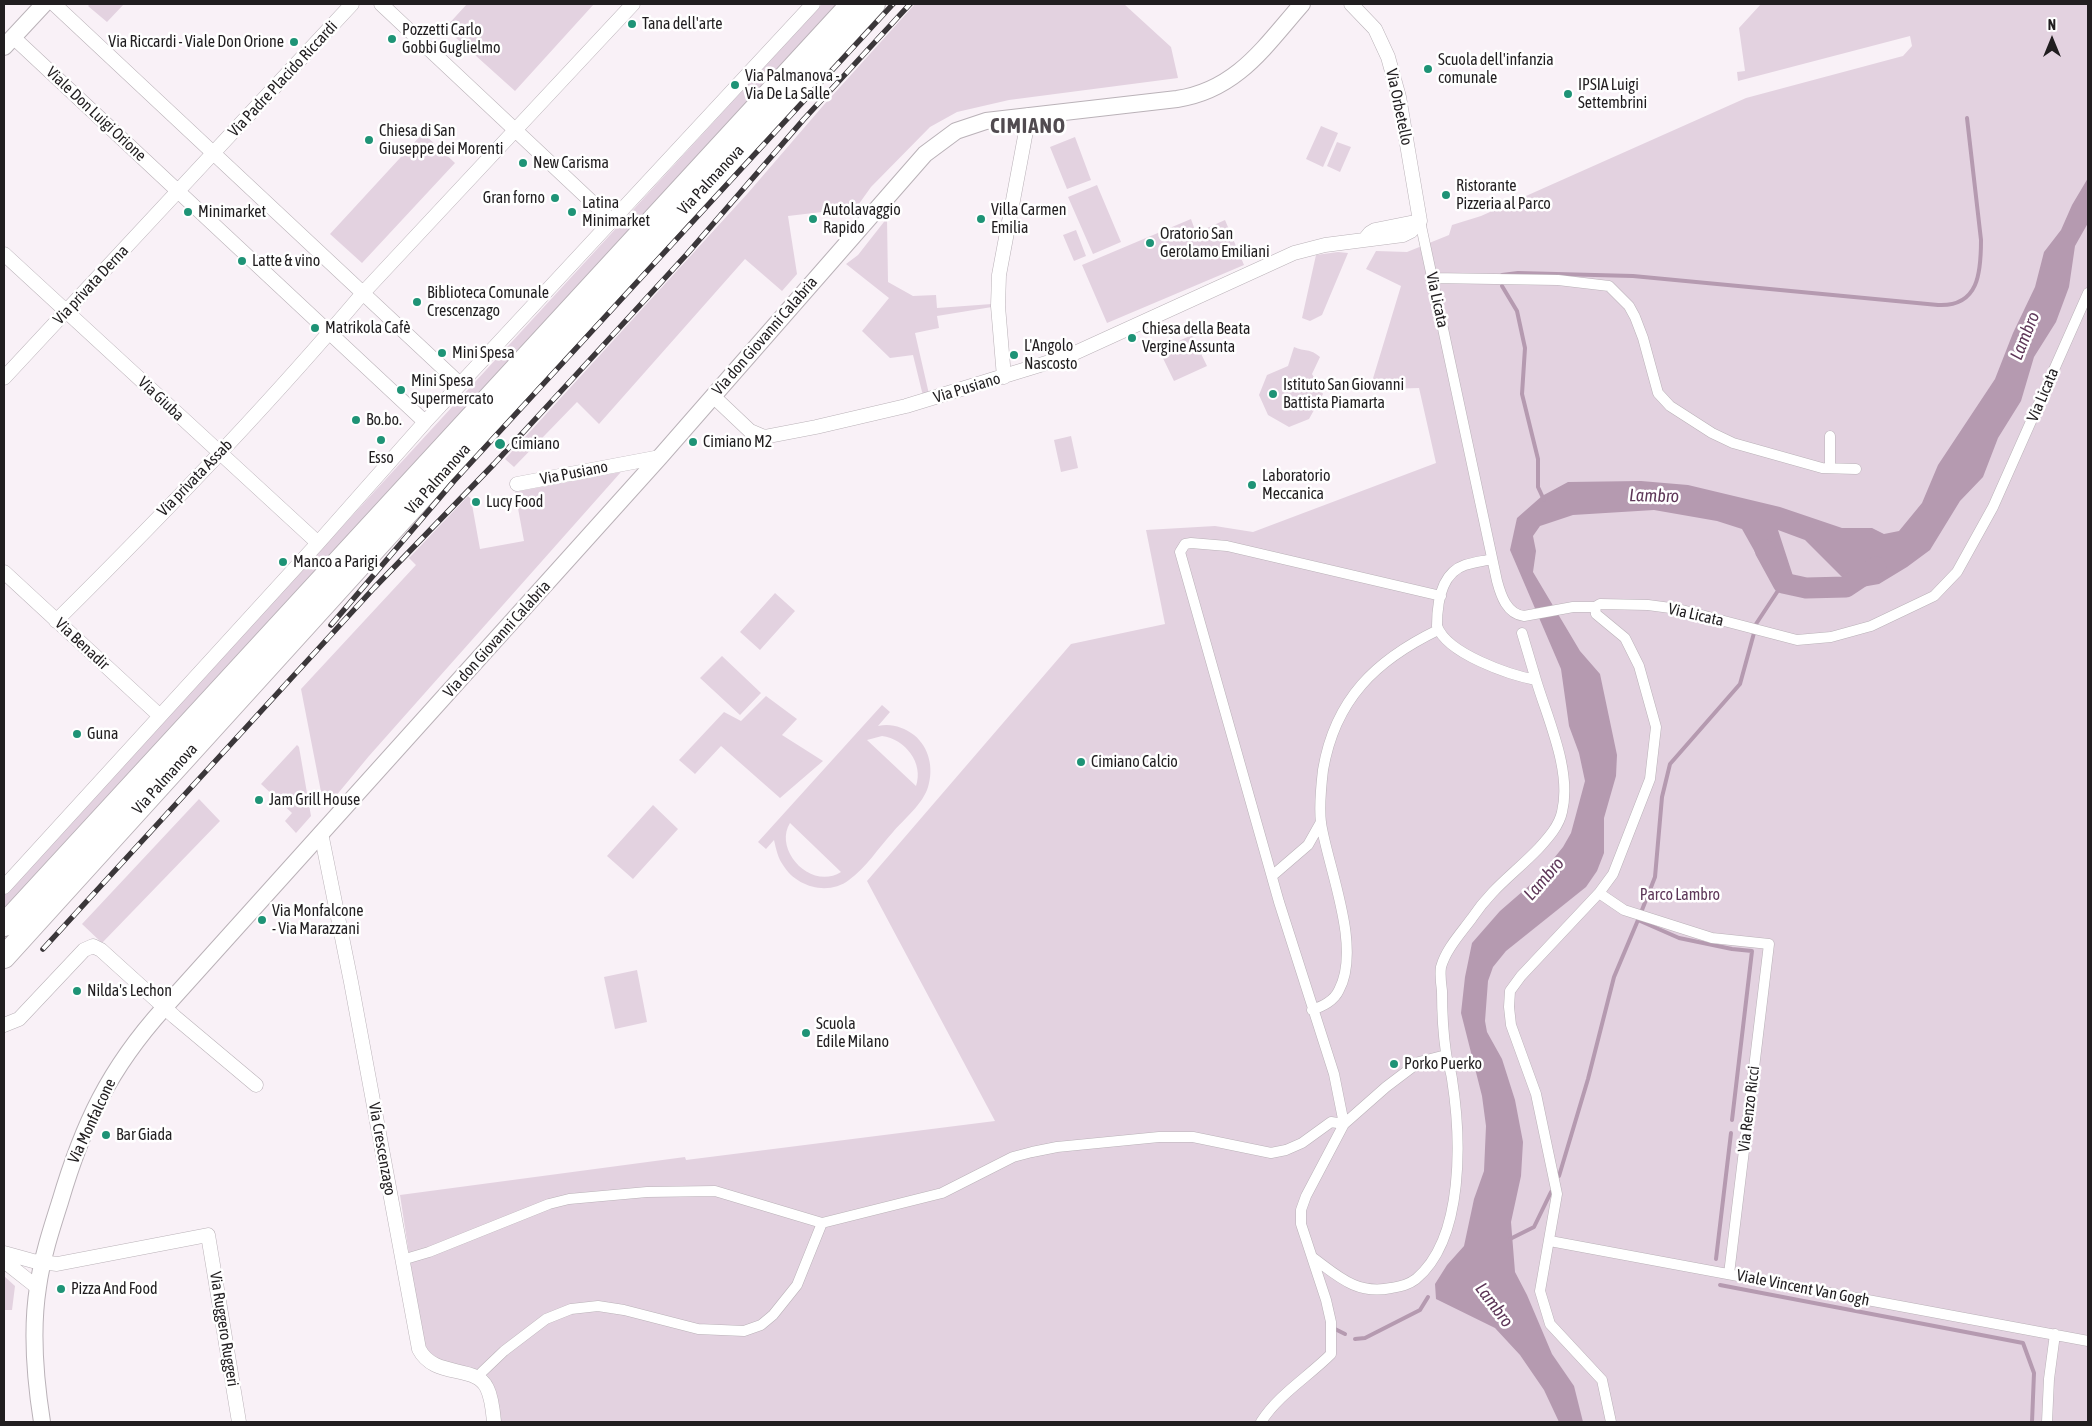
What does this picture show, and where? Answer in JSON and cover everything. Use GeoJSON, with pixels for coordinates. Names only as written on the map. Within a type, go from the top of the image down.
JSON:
{"type":"FeatureCollection","features":[{"type":"Feature","properties":{"kind":"highway","name":"Via Palmanova"},"geometry":{"type":"LineString","coordinates":[[4,924],[852,4]]}},
{"type":"Feature","properties":{"kind":"highway","name":"Via Palmanova"},"geometry":{"type":"LineString","coordinates":[[4,957],[513,397],[874,4]]}},
{"type":"Feature","properties":{"kind":"street"},"geometry":{"type":"LineString","coordinates":[[8,42],[44,4]]}},
{"type":"Feature","properties":{"kind":"street"},"geometry":{"type":"LineString","coordinates":[[54,4],[460,384]]}},
{"type":"Feature","properties":{"kind":"street","name":"Via Padre Placido Riccardi"},"geometry":{"type":"LineString","coordinates":[[214,154],[352,4]]}},
{"type":"Feature","properties":{"kind":"street"},"geometry":{"type":"LineString","coordinates":[[382,4],[612,221]]}},
{"type":"Feature","properties":{"kind":"street"},"geometry":{"type":"LineString","coordinates":[[329,332],[363,293],[633,4]]}},
{"type":"Feature","properties":{"kind":"street","name":"Via don Giovanni Calabria"},"geometry":{"type":"LineString","coordinates":[[321,833],[660,457],[929,150],[951,134],[971,125],[993,120],[1177,99],[1206,92],[1223,84],[1247,67],[1302,4]]}},
{"type":"Feature","properties":{"kind":"street","name":"Via Orbetello"},"geometry":{"type":"LineString","coordinates":[[1351,4],[1375,29],[1391,66],[1400,103],[1420,221]]}},
{"type":"Feature","properties":{"kind":"street"},"geometry":{"type":"LineString","coordinates":[[4,887],[318,544],[424,422],[612,221],[808,6]]}},
{"type":"Feature","properties":{"kind":"street","name":"Viale Don Luigi Orione"},"geometry":{"type":"LineString","coordinates":[[8,42],[179,192],[424,422]]}},
{"type":"Feature","properties":{"kind":"street"},"geometry":{"type":"LineString","coordinates":[[1004,377],[998,306],[999,275],[1029,115]]}},
{"type":"Feature","properties":{"kind":"street"},"geometry":{"type":"LineString","coordinates":[[179,192],[214,154]]}},
{"type":"Feature","properties":{"kind":"street","name":"Via privata Derna"},"geometry":{"type":"LineString","coordinates":[[4,378],[179,192]]}},
{"type":"Feature","properties":{"kind":"street","name":"Via Pusiano"},"geometry":{"type":"LineString","coordinates":[[712,396],[753,433],[767,437],[916,403],[1079,352],[1287,256],[1320,246],[1364,240],[1368,234],[1375,230],[1420,221]]}},
{"type":"Feature","properties":{"kind":"street","name":"Via Licata"},"geometry":{"type":"LineString","coordinates":[[1420,221],[1500,592],[1505,603],[1520,616],[1578,606],[1595,607],[1608,603],[1648,605],[1678,609],[1785,638],[1802,639],[1831,637],[1871,626],[1934,596],[1957,572],[1993,507],[2088,293]]}},
{"type":"Feature","properties":{"kind":"street","name":"Via Giuba"},"geometry":{"type":"LineString","coordinates":[[4,254],[318,544]]}},
{"type":"Feature","properties":{"kind":"street"},"geometry":{"type":"LineString","coordinates":[[1432,278],[1558,280],[1609,286],[1629,306],[1635,317],[1643,338],[1658,393],[1670,406],[1712,433],[1733,443],[1822,468],[1856,469]]}},
{"type":"Feature","properties":{"kind":"street","name":"Via privata Assab"},"geometry":{"type":"LineString","coordinates":[[56,621],[219,453],[329,332]]}},
{"type":"Feature","properties":{"kind":"street"},"geometry":{"type":"LineString","coordinates":[[1830,436],[1830,468]]}},
{"type":"Feature","properties":{"kind":"street","name":"Via Pusiano"},"geometry":{"type":"LineString","coordinates":[[517,484],[660,457]]}},
{"type":"Feature","properties":{"kind":"street"},"geometry":{"type":"LineString","coordinates":[[1344,1124],[1334,1074],[1312,1010],[1272,876],[1180,552],[1182,547],[1191,543],[1227,546],[1440,596]]}},
{"type":"Feature","properties":{"kind":"street"},"geometry":{"type":"LineString","coordinates":[[1492,559],[1466,564],[1454,569],[1446,579],[1440,596],[1437,621],[1438,630],[1477,660],[1516,676],[1536,680]]}},
{"type":"Feature","properties":{"kind":"street","name":"Via Benadir"},"geometry":{"type":"LineString","coordinates":[[4,572],[160,716]]}},
{"type":"Feature","properties":{"kind":"street"},"geometry":{"type":"LineString","coordinates":[[1595,607],[1596,614],[1625,638],[1635,654],[1648,692],[1656,727],[1650,780],[1613,874],[1599,893],[1546,947],[1521,976],[1510,992],[1509,1007],[1511,1025],[1536,1094],[1557,1194],[1540,1291],[1550,1324],[1602,1380],[1611,1422]]}},
{"type":"Feature","properties":{"kind":"street"},"geometry":{"type":"LineString","coordinates":[[1312,1010],[1328,1002],[1339,990],[1344,973],[1346,955],[1343,918],[1321,822],[1321,790],[1325,760],[1332,735],[1346,707],[1368,678],[1383,663],[1407,646],[1438,630]]}},
{"type":"Feature","properties":{"kind":"street"},"geometry":{"type":"LineString","coordinates":[[1312,1257],[1353,1286],[1376,1291],[1408,1285],[1424,1272],[1436,1252],[1447,1226],[1455,1192],[1459,1143],[1452,1078],[1446,1055],[1441,968],[1448,953],[1484,900],[1500,882],[1538,849],[1553,832],[1562,814],[1565,787],[1561,763],[1522,634]]}},
{"type":"Feature","properties":{"kind":"street"},"geometry":{"type":"LineString","coordinates":[[1272,876],[1308,846],[1321,822]]}},
{"type":"Feature","properties":{"kind":"street","name":"Via Monfalcone"},"geometry":{"type":"LineString","coordinates":[[42,1422],[35,1354],[38,1288],[42,1263],[71,1164],[95,1107],[121,1062],[164,1008],[321,833]]}},
{"type":"Feature","properties":{"kind":"street","name":"Via Crescenzago"},"geometry":{"type":"LineString","coordinates":[[321,833],[421,1353],[427,1360],[437,1366],[478,1378]]}},
{"type":"Feature","properties":{"kind":"street","name":"Via Renzo Ricci"},"geometry":{"type":"LineString","coordinates":[[1599,893],[1624,910],[1712,938],[1769,944],[1729,1274]]}},
{"type":"Feature","properties":{"kind":"street"},"geometry":{"type":"LineString","coordinates":[[4,1024],[18,1019],[89,947],[101,950],[164,1008],[256,1085]]}},
{"type":"Feature","properties":{"kind":"street"},"geometry":{"type":"LineString","coordinates":[[1261,1422],[1274,1404],[1314,1371],[1331,1354],[1331,1322],[1312,1257],[1303,1234],[1301,1210],[1322,1163],[1344,1124],[1380,1092],[1419,1062],[1446,1055]]}},
{"type":"Feature","properties":{"kind":"street"},"geometry":{"type":"LineString","coordinates":[[402,1260],[429,1252],[549,1204],[569,1199],[647,1192],[715,1191],[822,1223],[942,1193],[1013,1157],[1057,1147],[1159,1136],[1193,1137],[1271,1153],[1286,1150],[1302,1143],[1331,1122],[1344,1124]]}},
{"type":"Feature","properties":{"kind":"street"},"geometry":{"type":"LineString","coordinates":[[494,1422],[487,1388],[478,1378],[504,1352],[546,1319],[571,1308],[598,1306],[716,1331],[744,1331],[761,1325],[773,1315],[797,1285],[822,1223]]}},
{"type":"Feature","properties":{"kind":"street","name":"Via Ruggero Ruggeri"},"geometry":{"type":"LineString","coordinates":[[42,1263],[57,1264],[207,1234],[209,1236],[239,1422]]}},
{"type":"Feature","properties":{"kind":"street","name":"Viale Vincent Van Gogh"},"geometry":{"type":"LineString","coordinates":[[1550,1241],[2088,1341]]}},
{"type":"Feature","properties":{"kind":"street"},"geometry":{"type":"LineString","coordinates":[[4,1254],[42,1263]]}},
{"type":"Feature","properties":{"kind":"street"},"geometry":{"type":"LineString","coordinates":[[4,1261],[38,1288]]}},
{"type":"Feature","properties":{"kind":"street"},"geometry":{"type":"LineString","coordinates":[[2047,1422],[2049,1379],[2055,1334]]}},
{"type":"Feature","properties":{"kind":"green space"},"geometry":{"type":"Polygon","coordinates":[[[90,4],[124,4],[107,22],[88,6],[90,4]]]}},
{"type":"Feature","properties":{"kind":"green space"},"geometry":{"type":"Polygon","coordinates":[[[467,4],[594,4],[515,91],[445,28],[467,4]]]}},
{"type":"Feature","properties":{"kind":"green space"},"geometry":{"type":"Polygon","coordinates":[[[822,4],[837,4],[4,909],[4,895],[822,4]]]}},
{"type":"Feature","properties":{"kind":"green space"},"geometry":{"type":"Polygon","coordinates":[[[915,4],[1124,4],[1171,47],[1178,78],[1009,100],[957,112],[930,127],[871,187],[856,208],[788,216],[797,274],[782,291],[745,259],[599,424],[577,402],[514,467],[505,459],[748,193],[915,4]]]}},
{"type":"Feature","properties":{"kind":"green space","name":"Parco Lambro"},"geometry":{"type":"Polygon","coordinates":[[[1761,4],[2088,4],[2088,1422],[500,1422],[491,1380],[487,1375],[482,1372],[473,1373],[428,1355],[423,1346],[400,1195],[685,1157],[686,1160],[995,1121],[867,881],[1071,644],[1165,624],[1146,530],[1215,526],[1253,532],[1436,463],[1419,388],[1386,389],[1371,385],[1401,286],[1366,269],[1376,251],[1407,252],[1449,235],[1452,225],[1481,216],[1746,98],[1903,56],[1912,46],[1910,36],[1738,81],[1737,72],[1745,71],[1739,28],[1761,4]]]}},
{"type":"Feature","properties":{"kind":"green space"},"geometry":{"type":"Polygon","coordinates":[[[1321,126],[1338,133],[1323,167],[1306,159],[1321,126]]]}},
{"type":"Feature","properties":{"kind":"green space"},"geometry":{"type":"Polygon","coordinates":[[[423,133],[455,163],[362,263],[330,234],[423,133]]]}},
{"type":"Feature","properties":{"kind":"green space"},"geometry":{"type":"Polygon","coordinates":[[[1075,137],[1091,180],[1067,189],[1050,147],[1075,137]]]}},
{"type":"Feature","properties":{"kind":"green space"},"geometry":{"type":"Polygon","coordinates":[[[1337,142],[1351,147],[1340,172],[1327,166],[1337,142]]]}},
{"type":"Feature","properties":{"kind":"green space"},"geometry":{"type":"Polygon","coordinates":[[[1097,185],[1121,242],[1093,254],[1068,197],[1097,185]]]}},
{"type":"Feature","properties":{"kind":"green space"},"geometry":{"type":"Polygon","coordinates":[[[887,218],[888,282],[913,296],[936,295],[937,308],[992,304],[992,307],[937,316],[939,328],[915,333],[929,394],[923,396],[913,355],[890,358],[862,331],[889,298],[846,264],[858,255],[887,218]]]}},
{"type":"Feature","properties":{"kind":"green space"},"geometry":{"type":"Polygon","coordinates":[[[1191,219],[1196,233],[1225,220],[1244,265],[1107,323],[1082,265],[1191,219]]]}},
{"type":"Feature","properties":{"kind":"green space"},"geometry":{"type":"Polygon","coordinates":[[[1076,230],[1086,256],[1074,261],[1063,235],[1076,230]]]}},
{"type":"Feature","properties":{"kind":"green space"},"geometry":{"type":"Polygon","coordinates":[[[1338,252],[1348,253],[1322,315],[1310,321],[1302,318],[1316,255],[1338,252]]]}},
{"type":"Feature","properties":{"kind":"green space"},"geometry":{"type":"Polygon","coordinates":[[[1192,335],[1207,366],[1174,381],[1159,350],[1192,335]]]}},
{"type":"Feature","properties":{"kind":"green space"},"geometry":{"type":"Polygon","coordinates":[[[1294,347],[1313,352],[1320,357],[1312,374],[1323,394],[1309,419],[1289,427],[1268,415],[1259,395],[1267,375],[1288,366],[1294,347]]]}},
{"type":"Feature","properties":{"kind":"green space"},"geometry":{"type":"Polygon","coordinates":[[[1071,436],[1078,468],[1061,472],[1054,440],[1071,436]]]}},
{"type":"Feature","properties":{"kind":"green space"},"geometry":{"type":"Polygon","coordinates":[[[621,472],[369,756],[330,803],[325,804],[322,797],[301,689],[416,565],[409,558],[468,496],[471,499],[480,549],[524,541],[515,492],[621,472]]]}},
{"type":"Feature","properties":{"kind":"green space"},"geometry":{"type":"Polygon","coordinates":[[[775,593],[795,611],[760,650],[740,632],[775,593]]]}},
{"type":"Feature","properties":{"kind":"green space"},"geometry":{"type":"Polygon","coordinates":[[[722,656],[761,693],[740,715],[700,678],[722,656]]]}},
{"type":"Feature","properties":{"kind":"green space"},"geometry":{"type":"Polygon","coordinates":[[[766,696],[797,719],[782,735],[823,761],[780,798],[721,746],[695,774],[679,760],[724,712],[741,721],[766,696]]]}},
{"type":"Feature","properties":{"kind":"green space"},"geometry":{"type":"Polygon","coordinates":[[[882,705],[890,712],[878,726],[892,725],[906,730],[919,740],[927,752],[930,765],[930,780],[926,793],[918,805],[867,863],[841,885],[832,888],[822,888],[804,884],[789,873],[783,865],[778,856],[774,840],[766,849],[758,842],[882,705]],[[882,736],[867,740],[916,786],[917,769],[911,754],[898,742],[882,736]],[[790,823],[786,834],[787,845],[798,865],[807,872],[818,876],[829,876],[841,872],[790,823]]]}},
{"type":"Feature","properties":{"kind":"green space"},"geometry":{"type":"Polygon","coordinates":[[[297,745],[299,747],[311,816],[296,833],[285,821],[292,813],[261,784],[297,745]]]}},
{"type":"Feature","properties":{"kind":"green space"},"geometry":{"type":"Polygon","coordinates":[[[199,799],[220,821],[102,943],[82,924],[199,799]]]}},
{"type":"Feature","properties":{"kind":"green space"},"geometry":{"type":"Polygon","coordinates":[[[653,805],[678,829],[633,879],[607,856],[653,805]]]}},
{"type":"Feature","properties":{"kind":"green space"},"geometry":{"type":"Polygon","coordinates":[[[637,970],[647,1022],[615,1029],[604,977],[637,970]]]}},
{"type":"Feature","properties":{"kind":"green space"},"geometry":{"type":"Polygon","coordinates":[[[4,1276],[15,1286],[12,1310],[4,1310],[4,1276]]]}},
{"type":"Feature","properties":{"kind":"water"},"geometry":{"type":"Polygon","coordinates":[[[2088,178],[2088,223],[2075,246],[2069,287],[2056,322],[2034,357],[2021,401],[1998,438],[1983,477],[1960,501],[1930,550],[1907,567],[1879,584],[1862,587],[1845,580],[1805,540],[1778,530],[1793,576],[1769,577],[1742,529],[1717,521],[1654,510],[1573,515],[1540,526],[1533,536],[1536,551],[1533,572],[1580,651],[1600,674],[1617,755],[1616,776],[1604,818],[1604,853],[1597,871],[1586,887],[1506,951],[1493,967],[1488,981],[1485,1021],[1487,1032],[1502,1059],[1515,1100],[1523,1142],[1521,1176],[1511,1222],[1515,1272],[1552,1354],[1574,1386],[1583,1422],[1559,1422],[1544,1390],[1520,1355],[1495,1328],[1436,1299],[1435,1284],[1447,1265],[1464,1246],[1474,1199],[1484,1171],[1486,1126],[1482,1096],[1461,1013],[1465,977],[1472,943],[1500,911],[1538,878],[1563,847],[1571,833],[1585,781],[1579,753],[1569,726],[1561,669],[1510,550],[1517,518],[1542,496],[1568,482],[1641,481],[1688,485],[1780,507],[1842,528],[1872,528],[1884,534],[1899,531],[1922,503],[1938,465],[1995,379],[2013,333],[2035,287],[2044,252],[2061,230],[2072,205],[2088,178]]]}},
{"type":"Feature","properties":{"kind":"waterway"},"geometry":{"type":"LineString","coordinates":[[1502,275],[1518,273],[1633,276],[1938,305],[1952,304],[1970,294],[1975,285],[1980,264],[1981,240],[1967,118]]}},
{"type":"Feature","properties":{"kind":"waterway"},"geometry":{"type":"LineString","coordinates":[[1502,286],[1517,311],[1525,348],[1522,394],[1538,459],[1538,487],[1544,500]]}},
{"type":"Feature","properties":{"kind":"waterway","name":"Lambro"},"geometry":{"type":"LineString","coordinates":[[1765,550],[1783,583],[1806,588],[1846,587],[1876,567]]}},
{"type":"Feature","properties":{"kind":"waterway"},"geometry":{"type":"LineString","coordinates":[[1756,624],[1783,583]]}},
{"type":"Feature","properties":{"kind":"waterway"},"geometry":{"type":"LineString","coordinates":[[1642,910],[1655,877],[1662,797],[1670,764],[1740,684],[1754,633]]}},
{"type":"Feature","properties":{"kind":"waterway"},"geometry":{"type":"LineString","coordinates":[[1559,1176],[1588,1079],[1614,977],[1638,920],[1679,938],[1732,949],[1752,951],[1732,1120]]}},
{"type":"Feature","properties":{"kind":"waterway"},"geometry":{"type":"LineString","coordinates":[[1716,1259],[1731,1133]]}},
{"type":"Feature","properties":{"kind":"waterway"},"geometry":{"type":"LineString","coordinates":[[1510,1239],[1534,1227],[1551,1192]]}},
{"type":"Feature","properties":{"kind":"waterway"},"geometry":{"type":"LineString","coordinates":[[1720,1285],[2023,1343],[2034,1373],[2032,1422]]}},
{"type":"Feature","properties":{"kind":"waterway"},"geometry":{"type":"LineString","coordinates":[[1355,1339],[1365,1338],[1420,1310],[1428,1297]]}},
{"type":"Feature","properties":{"kind":"waterway"},"geometry":{"type":"LineString","coordinates":[[1335,1329],[1345,1334]]}},
{"type":"Feature","properties":{"kind":"railway"},"geometry":{"type":"LineString","coordinates":[[331,625],[454,481],[893,4]]}},
{"type":"Feature","properties":{"kind":"railway"},"geometry":{"type":"LineString","coordinates":[[43,949],[374,588],[494,464],[687,254],[804,119],[910,4]]}},
{"type":"Feature","properties":{"kind":"place","name":"Tana dell'arte"},"geometry":{"type":"Point","coordinates":[632,24]}},
{"type":"Feature","properties":{"kind":"place","name":"Pozzetti Carlo Gobbi Guglielmo"},"geometry":{"type":"Point","coordinates":[392,39]}},
{"type":"Feature","properties":{"kind":"place","name":"Via Riccardi - Viale Don Orione"},"geometry":{"type":"Point","coordinates":[294,42]}},
{"type":"Feature","properties":{"kind":"place","name":"Scuola dell'infanzia comunale"},"geometry":{"type":"Point","coordinates":[1428,69]}},
{"type":"Feature","properties":{"kind":"place","name":"Via Palmanova - Via De La Salle"},"geometry":{"type":"Point","coordinates":[735,85]}},
{"type":"Feature","properties":{"kind":"place","name":"IPSIA Luigi Settembrini"},"geometry":{"type":"Point","coordinates":[1568,94]}},
{"type":"Feature","properties":{"kind":"place","name":"Chiesa di San Giuseppe dei Morenti"},"geometry":{"type":"Point","coordinates":[369,140]}},
{"type":"Feature","properties":{"kind":"place","name":"New Carisma"},"geometry":{"type":"Point","coordinates":[523,163]}},
{"type":"Feature","properties":{"kind":"place","name":"Ristorante Pizzeria al Parco"},"geometry":{"type":"Point","coordinates":[1446,195]}},
{"type":"Feature","properties":{"kind":"place","name":"Gran forno"},"geometry":{"type":"Point","coordinates":[555,198]}},
{"type":"Feature","properties":{"kind":"place","name":"Minimarket"},"geometry":{"type":"Point","coordinates":[188,212]}},
{"type":"Feature","properties":{"kind":"place","name":"Latina Minimarket"},"geometry":{"type":"Point","coordinates":[572,212]}},
{"type":"Feature","properties":{"kind":"place","name":"Autolavaggio Rapido"},"geometry":{"type":"Point","coordinates":[813,219]}},
{"type":"Feature","properties":{"kind":"place","name":"Villa Carmen Emilia"},"geometry":{"type":"Point","coordinates":[981,219]}},
{"type":"Feature","properties":{"kind":"place","name":"Oratorio San Gerolamo Emiliani"},"geometry":{"type":"Point","coordinates":[1150,243]}},
{"type":"Feature","properties":{"kind":"place","name":"Latte & vino"},"geometry":{"type":"Point","coordinates":[242,261]}},
{"type":"Feature","properties":{"kind":"place","name":"Biblioteca Comunale Crescenzago"},"geometry":{"type":"Point","coordinates":[417,302]}},
{"type":"Feature","properties":{"kind":"place","name":"Matrikola Cafè"},"geometry":{"type":"Point","coordinates":[315,328]}},
{"type":"Feature","properties":{"kind":"place","name":"Chiesa della Beata Vergine Assunta"},"geometry":{"type":"Point","coordinates":[1132,338]}},
{"type":"Feature","properties":{"kind":"place","name":"Mini Spesa"},"geometry":{"type":"Point","coordinates":[442,353]}},
{"type":"Feature","properties":{"kind":"place","name":"L'Angolo Nascosto"},"geometry":{"type":"Point","coordinates":[1014,355]}},
{"type":"Feature","properties":{"kind":"place","name":"Mini Spesa Supermercato"},"geometry":{"type":"Point","coordinates":[401,390]}},
{"type":"Feature","properties":{"kind":"place","name":"Istituto San Giovanni Battista Piamarta"},"geometry":{"type":"Point","coordinates":[1273,394]}},
{"type":"Feature","properties":{"kind":"place","name":"Bo.bo."},"geometry":{"type":"Point","coordinates":[356,420]}},
{"type":"Feature","properties":{"kind":"place","name":"Esso"},"geometry":{"type":"Point","coordinates":[381,440]}},
{"type":"Feature","properties":{"kind":"place","name":"Cimiano M2"},"geometry":{"type":"Point","coordinates":[693,442]}},
{"type":"Feature","properties":{"kind":"place","name":"Cimiano"},"geometry":{"type":"Point","coordinates":[500,444]}},
{"type":"Feature","properties":{"kind":"place","name":"Laboratorio Meccanica"},"geometry":{"type":"Point","coordinates":[1252,485]}},
{"type":"Feature","properties":{"kind":"place","name":"Lucy Food"},"geometry":{"type":"Point","coordinates":[476,502]}},
{"type":"Feature","properties":{"kind":"place","name":"Manco a Parigi"},"geometry":{"type":"Point","coordinates":[283,562]}},
{"type":"Feature","properties":{"kind":"place","name":"Guna"},"geometry":{"type":"Point","coordinates":[77,734]}},
{"type":"Feature","properties":{"kind":"place","name":"Cimiano Calcio"},"geometry":{"type":"Point","coordinates":[1081,762]}},
{"type":"Feature","properties":{"kind":"place","name":"Jam Grill House"},"geometry":{"type":"Point","coordinates":[259,800]}},
{"type":"Feature","properties":{"kind":"place","name":"Via Monfalcone - Via Marazzani"},"geometry":{"type":"Point","coordinates":[262,920]}},
{"type":"Feature","properties":{"kind":"place","name":"Nilda's Lechon"},"geometry":{"type":"Point","coordinates":[77,991]}},
{"type":"Feature","properties":{"kind":"place","name":"Scuola Edile Milano"},"geometry":{"type":"Point","coordinates":[806,1033]}},
{"type":"Feature","properties":{"kind":"place","name":"Porko Puerko"},"geometry":{"type":"Point","coordinates":[1394,1064]}},
{"type":"Feature","properties":{"kind":"place","name":"Bar Giada"},"geometry":{"type":"Point","coordinates":[106,1135]}},
{"type":"Feature","properties":{"kind":"place","name":"Pizza And Food"},"geometry":{"type":"Point","coordinates":[61,1289]}},
{"type":"Feature","properties":{"kind":"district","name":"CIMIANO"},"geometry":{"type":"Point","coordinates":[1028,126]}}]}
